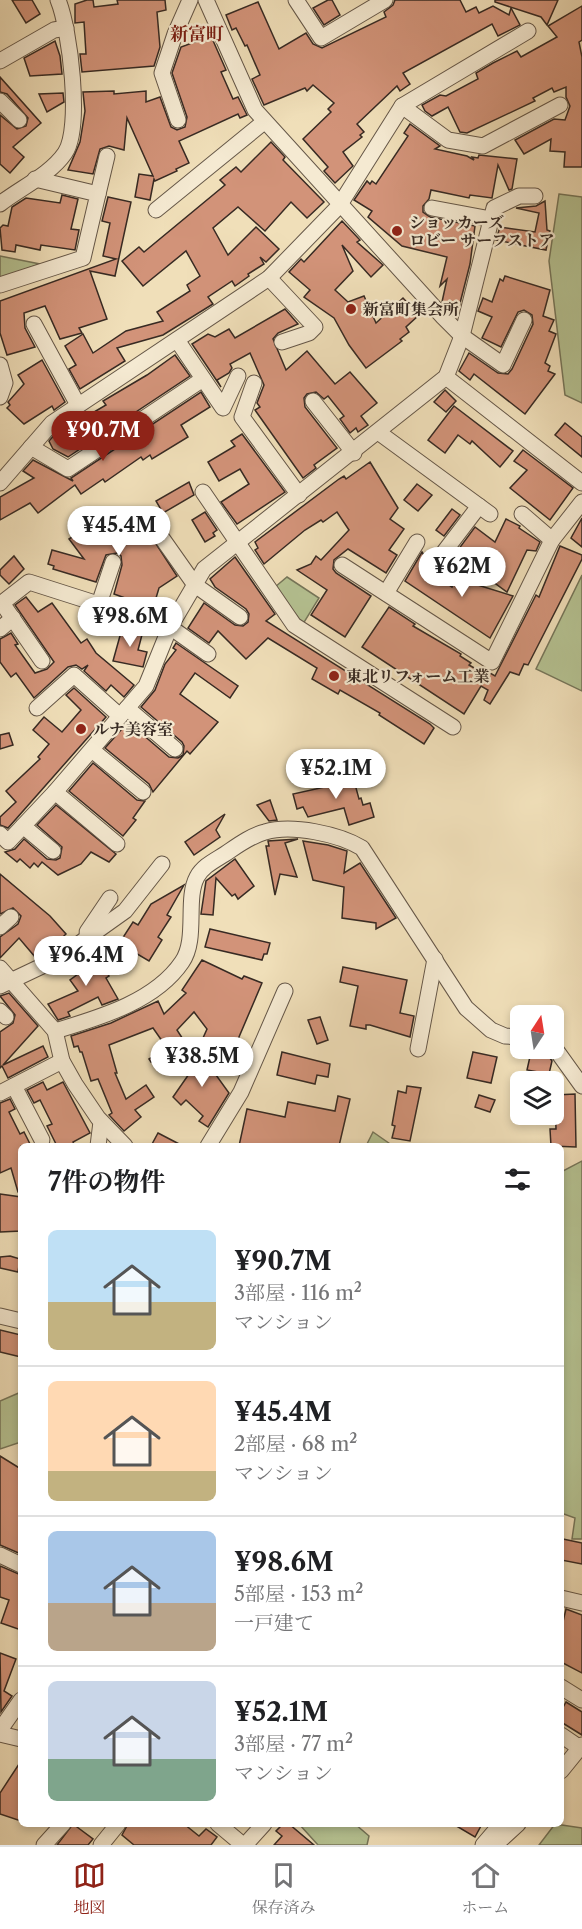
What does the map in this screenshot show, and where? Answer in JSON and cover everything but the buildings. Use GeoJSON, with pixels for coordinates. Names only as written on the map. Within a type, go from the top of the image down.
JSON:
{"type":"FeatureCollection","features":[{"type":"Feature","properties":{"kind":"street"},"geometry":{"type":"LineString","coordinates":[[178,120],[162,73],[175,34],[190,0]]}},
{"type":"Feature","properties":{"kind":"street"},"geometry":{"type":"LineString","coordinates":[[206,0],[242,83],[264,122],[297,156],[339,206],[462,336],[502,365],[524,320]]}},
{"type":"Feature","properties":{"kind":"street"},"geometry":{"type":"LineString","coordinates":[[296,0],[321,38],[385,0]]}},
{"type":"Feature","properties":{"kind":"street"},"geometry":{"type":"LineString","coordinates":[[0,204],[51,168],[65,153],[72,137],[74,119],[63,1]]}},
{"type":"Feature","properties":{"kind":"street"},"geometry":{"type":"LineString","coordinates":[[0,61],[54,30],[66,28]]}},
{"type":"Feature","properties":{"kind":"street"},"geometry":{"type":"LineString","coordinates":[[0,483],[52,423],[269,278],[339,206],[402,106],[528,32]]}},
{"type":"Feature","properties":{"kind":"street"},"geometry":{"type":"LineString","coordinates":[[0,101],[19,120]]}},
{"type":"Feature","properties":{"kind":"street"},"geometry":{"type":"LineString","coordinates":[[402,106],[448,140],[483,146],[560,105]]}},
{"type":"Feature","properties":{"kind":"street"},"geometry":{"type":"LineString","coordinates":[[156,210],[264,122]]}},
{"type":"Feature","properties":{"kind":"street"},"geometry":{"type":"LineString","coordinates":[[0,285],[83,258],[107,156]]}},
{"type":"Feature","properties":{"kind":"street"},"geometry":{"type":"LineString","coordinates":[[35,179],[98,194]]}},
{"type":"Feature","properties":{"kind":"street"},"geometry":{"type":"LineString","coordinates":[[0,834],[8,842],[55,792],[146,686],[170,627],[204,568],[354,453],[446,377],[462,336],[494,208],[519,196],[535,196]]}},
{"type":"Feature","properties":{"kind":"street"},"geometry":{"type":"LineString","coordinates":[[432,207],[491,219]]}},
{"type":"Feature","properties":{"kind":"street"},"geometry":{"type":"LineString","coordinates":[[269,278],[315,327],[309,333],[282,342]]}},
{"type":"Feature","properties":{"kind":"street"},"geometry":{"type":"LineString","coordinates":[[34,324],[78,405]]}},
{"type":"Feature","properties":{"kind":"street"},"geometry":{"type":"LineString","coordinates":[[177,340],[223,408],[238,376]]}},
{"type":"Feature","properties":{"kind":"street"},"geometry":{"type":"LineString","coordinates":[[0,365],[5,383],[0,397]]}},
{"type":"Feature","properties":{"kind":"street"},"geometry":{"type":"LineString","coordinates":[[446,377],[582,483]]}},
{"type":"Feature","properties":{"kind":"street"},"geometry":{"type":"LineString","coordinates":[[31,447],[68,469],[203,379]]}},
{"type":"Feature","properties":{"kind":"street"},"geometry":{"type":"LineString","coordinates":[[254,383],[242,417],[298,495]]}},
{"type":"Feature","properties":{"kind":"street"},"geometry":{"type":"LineString","coordinates":[[313,401],[354,453]]}},
{"type":"Feature","properties":{"kind":"street"},"geometry":{"type":"LineString","coordinates":[[378,432],[484,510],[441,556]]}},
{"type":"Feature","properties":{"kind":"street"},"geometry":{"type":"LineString","coordinates":[[203,492],[294,625],[453,727]]}},
{"type":"Feature","properties":{"kind":"street"},"geometry":{"type":"LineString","coordinates":[[342,565],[492,662],[552,540],[582,502]]}},
{"type":"Feature","properties":{"kind":"street"},"geometry":{"type":"LineString","coordinates":[[522,514],[552,540]]}},
{"type":"Feature","properties":{"kind":"street"},"geometry":{"type":"LineString","coordinates":[[152,524],[195,585],[240,617]]}},
{"type":"Feature","properties":{"kind":"street"},"geometry":{"type":"LineString","coordinates":[[386,593],[417,542]]}},
{"type":"Feature","properties":{"kind":"street"},"geometry":{"type":"LineString","coordinates":[[99,604],[113,562]]}},
{"type":"Feature","properties":{"kind":"street"},"geometry":{"type":"LineString","coordinates":[[42,661],[2,603],[30,582],[170,627],[208,654]]}},
{"type":"Feature","properties":{"kind":"street"},"geometry":{"type":"LineString","coordinates":[[0,629],[13,618]]}},
{"type":"Feature","properties":{"kind":"street"},"geometry":{"type":"LineString","coordinates":[[37,708],[74,675],[175,749]]}},
{"type":"Feature","properties":{"kind":"street"},"geometry":{"type":"LineString","coordinates":[[92,750],[143,792]]}},
{"type":"Feature","properties":{"kind":"street"},"geometry":{"type":"LineString","coordinates":[[55,792],[117,844]]}},
{"type":"Feature","properties":{"kind":"street"},"geometry":{"type":"LineString","coordinates":[[23,826],[54,851]]}},
{"type":"Feature","properties":{"kind":"street"},"geometry":{"type":"LineString","coordinates":[[55,1031],[108,1015],[148,992],[170,975],[183,961],[192,923],[196,878],[205,867],[249,839],[277,830],[326,834],[348,839],[362,848],[466,1008],[478,1021],[505,1036],[510,1036]]}},
{"type":"Feature","properties":{"kind":"street"},"geometry":{"type":"LineString","coordinates":[[6,983],[58,958],[125,911],[162,864]]}},
{"type":"Feature","properties":{"kind":"street"},"geometry":{"type":"LineString","coordinates":[[82,939],[110,898]]}},
{"type":"Feature","properties":{"kind":"street"},"geometry":{"type":"LineString","coordinates":[[418,1049],[435,959]]}},
{"type":"Feature","properties":{"kind":"street"},"geometry":{"type":"LineString","coordinates":[[0,968],[6,983],[55,1031],[62,1061],[101,1122],[122,1143]]}},
{"type":"Feature","properties":{"kind":"street"},"geometry":{"type":"LineString","coordinates":[[210,1143],[241,1092],[285,991]]}},
{"type":"Feature","properties":{"kind":"street"},"geometry":{"type":"LineString","coordinates":[[563,1059],[582,1086]]}},
{"type":"Feature","properties":{"kind":"street"},"geometry":{"type":"LineString","coordinates":[[0,1093],[62,1061]]}},
{"type":"Feature","properties":{"kind":"street"},"geometry":{"type":"LineString","coordinates":[[14,1086],[42,1140]]}},
{"type":"Feature","properties":{"kind":"street"},"geometry":{"type":"LineString","coordinates":[[98,1143],[101,1122]]}},
{"type":"Feature","properties":{"kind":"street"},"geometry":{"type":"LineString","coordinates":[[0,1316],[18,1320]]}},
{"type":"Feature","properties":{"kind":"street"},"geometry":{"type":"LineString","coordinates":[[0,1555],[18,1564]]}},
{"type":"Feature","properties":{"kind":"street"},"geometry":{"type":"LineString","coordinates":[[564,1599],[582,1603]]}},
{"type":"Feature","properties":{"kind":"street"},"geometry":{"type":"LineString","coordinates":[[564,1689],[582,1700]]}},
{"type":"Feature","properties":{"kind":"street"},"geometry":{"type":"LineString","coordinates":[[18,1705],[0,1732],[18,1738]]}},
{"type":"Feature","properties":{"kind":"street"},"geometry":{"type":"LineString","coordinates":[[564,1737],[581,1746],[564,1767]]}},
{"type":"Feature","properties":{"kind":"street"},"geometry":{"type":"LineString","coordinates":[[44,1845],[60,1827]]}},
{"type":"Feature","properties":{"kind":"street"},"geometry":{"type":"LineString","coordinates":[[101,1845],[116,1827]]}},
{"type":"Feature","properties":{"kind":"street"},"geometry":{"type":"LineString","coordinates":[[222,1827],[244,1845],[261,1827]]}},
{"type":"Feature","properties":{"kind":"street"},"geometry":{"type":"LineString","coordinates":[[483,1845],[498,1827]]}},
{"type":"Feature","properties":{"kind":"street"},"geometry":{"type":"LineString","coordinates":[[495,1845],[515,1827]]}},
{"type":"Feature","properties":{"kind":"green space"},"geometry":{"type":"Polygon","coordinates":[[[559,194],[582,197],[582,403],[565,395],[549,261],[559,194]]]}},
{"type":"Feature","properties":{"kind":"green space"},"geometry":{"type":"Polygon","coordinates":[[[0,256],[40,264],[0,278],[0,256]]]}},
{"type":"Feature","properties":{"kind":"green space"},"geometry":{"type":"Polygon","coordinates":[[[582,575],[582,691],[536,669],[582,575]]]}},
{"type":"Feature","properties":{"kind":"green space"},"geometry":{"type":"Polygon","coordinates":[[[287,577],[319,598],[303,624],[275,587],[287,577]]]}},
{"type":"Feature","properties":{"kind":"green space"},"geometry":{"type":"Polygon","coordinates":[[[373,1132],[389,1143],[368,1143],[373,1132]]]}},
{"type":"Feature","properties":{"kind":"green space"},"geometry":{"type":"Polygon","coordinates":[[[582,1161],[582,1539],[572,1539],[575,1518],[564,1514],[564,1170],[582,1161]]]}},
{"type":"Feature","properties":{"kind":"green space"},"geometry":{"type":"Polygon","coordinates":[[[18,1393],[18,1443],[0,1449],[0,1401],[18,1393]]]}},
{"type":"Feature","properties":{"kind":"green space"},"geometry":{"type":"Polygon","coordinates":[[[564,1825],[582,1828],[582,1845],[539,1845],[553,1827],[564,1825]]]}},
{"type":"Feature","properties":{"kind":"green space"},"geometry":{"type":"Polygon","coordinates":[[[302,1827],[358,1827],[369,1836],[367,1845],[318,1845],[302,1827]]]}},
{"type":"Feature","properties":{"kind":"place","name":"ショッカーズ ロビー サーフストア"},"geometry":{"type":"Point","coordinates":[397,231]}},
{"type":"Feature","properties":{"kind":"place","name":"新富町集会所"},"geometry":{"type":"Point","coordinates":[351,309]}},
{"type":"Feature","properties":{"kind":"place","name":"東北リフォーム工業"},"geometry":{"type":"Point","coordinates":[334,676]}},
{"type":"Feature","properties":{"kind":"place","name":"ルナ美容室"},"geometry":{"type":"Point","coordinates":[81,729]}},
{"type":"Feature","properties":{"kind":"district","name":"新富町"},"geometry":{"type":"Point","coordinates":[197,34]}}]}
